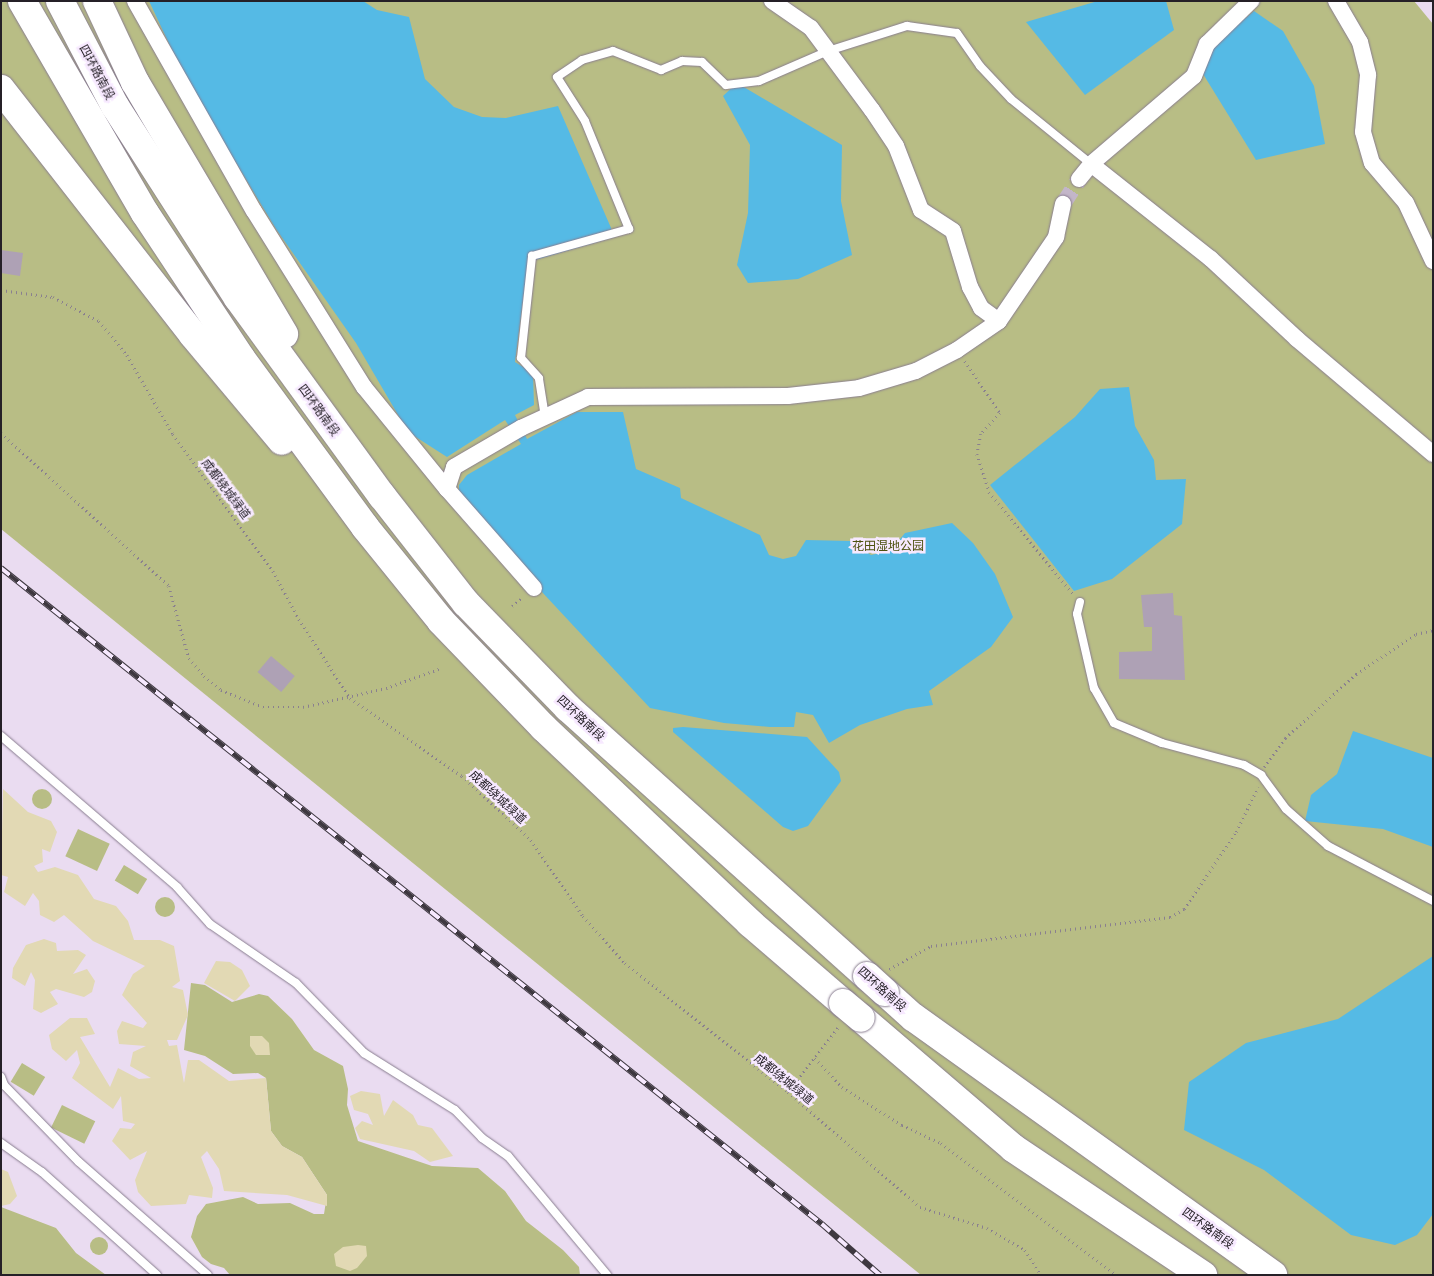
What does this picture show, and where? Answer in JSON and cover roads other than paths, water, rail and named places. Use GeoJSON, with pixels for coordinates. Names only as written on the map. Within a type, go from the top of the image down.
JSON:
{"type":"FeatureCollection","features":[{"type":"Feature","properties":{"kind":"highway"},"geometry":{"type":"LineString","coordinates":[[22,1],[145,213],[241,358],[365,527],[441,621],[544,728],[848,1015],[1013,1148],[1203,1275]]}},
{"type":"Feature","properties":{"kind":"highway","name":"四环路南段"},"geometry":{"type":"LineString","coordinates":[[60,1],[115,106],[232,290],[382,496],[466,602],[568,708],[880,979],[913,1017],[1273,1275]]}},
{"type":"Feature","properties":{"kind":"highway"},"geometry":{"type":"LineString","coordinates":[[97,1],[136,82],[382,496]]}},
{"type":"Feature","properties":{"kind":"highway"},"geometry":{"type":"LineString","coordinates":[[1,89],[193,335],[274,433],[365,527]]}},
{"type":"Feature","properties":{"kind":"street"},"geometry":{"type":"LineString","coordinates":[[135,1],[254,210],[364,387],[447,489],[534,588]]}},
{"type":"Feature","properties":{"kind":"street"},"geometry":{"type":"LineString","coordinates":[[772,1],[811,28],[896,146],[921,210],[953,231],[970,287],[982,308],[999,321]]}},
{"type":"Feature","properties":{"kind":"street"},"geometry":{"type":"LineString","coordinates":[[1079,179],[1091,164],[1194,76],[1207,44],[1251,1]]}},
{"type":"Feature","properties":{"kind":"street"},"geometry":{"type":"LineString","coordinates":[[1336,1],[1360,42],[1368,74],[1363,132],[1372,163],[1406,203],[1433,261]]}},
{"type":"Feature","properties":{"kind":"street"},"geometry":{"type":"LineString","coordinates":[[1091,164],[1211,259],[1297,339],[1433,454]]}},
{"type":"Feature","properties":{"kind":"street"},"geometry":{"type":"LineString","coordinates":[[447,489],[454,467],[517,430],[588,397],[788,396],[859,388],[916,371],[957,350],[999,321],[1056,237],[1063,204]]}},
{"type":"Feature","properties":{"kind":"lane"},"geometry":{"type":"LineString","coordinates":[[545,417],[539,378],[521,358],[532,256],[629,228],[585,121],[557,77],[582,60],[613,51],[661,70],[682,61],[702,62],[726,85],[759,81],[828,51],[907,26],[957,33],[980,66],[1011,99],[1091,164]]}},
{"type":"Feature","properties":{"kind":"lane"},"geometry":{"type":"LineString","coordinates":[[1080,602],[1077,614],[1094,688],[1114,723],[1162,743],[1244,765],[1261,774],[1286,809],[1328,846],[1433,901]]}},
{"type":"Feature","properties":{"kind":"lane"},"geometry":{"type":"LineString","coordinates":[[1,736],[177,887],[210,924],[296,983],[364,1053],[456,1110],[482,1138],[508,1156],[607,1275]]}},
{"type":"Feature","properties":{"kind":"lane"},"geometry":{"type":"LineString","coordinates":[[1,1077],[4,1086],[79,1162],[208,1275]]}},
{"type":"Feature","properties":{"kind":"lane"},"geometry":{"type":"LineString","coordinates":[[1,1143],[42,1172],[157,1275]]}},
{"type":"Feature","properties":{"kind":"water"},"geometry":{"type":"Polygon","coordinates":[[[149,1],[363,1],[377,10],[409,17],[425,79],[454,107],[482,117],[506,118],[558,106],[615,237],[528,262],[515,362],[533,373],[534,405],[515,415],[527,439],[577,412],[623,412],[636,469],[680,488],[681,498],[760,535],[769,555],[783,559],[796,556],[806,540],[851,541],[871,555],[890,551],[905,533],[952,523],[973,543],[995,574],[1013,617],[991,647],[929,691],[933,705],[907,709],[860,725],[829,743],[813,715],[796,712],[794,727],[770,727],[724,723],[650,708],[459,503],[459,485],[467,475],[521,444],[505,420],[447,457],[408,432],[356,343],[276,229],[187,82],[149,1]]]}},
{"type":"Feature","properties":{"kind":"water"},"geometry":{"type":"Polygon","coordinates":[[[1098,1],[1166,1],[1174,30],[1085,95],[1026,22],[1098,1]]]}},
{"type":"Feature","properties":{"kind":"water"},"geometry":{"type":"Polygon","coordinates":[[[1254,11],[1283,31],[1314,86],[1325,144],[1256,160],[1200,69],[1211,47],[1254,11]]]}},
{"type":"Feature","properties":{"kind":"water"},"geometry":{"type":"Polygon","coordinates":[[[737,83],[842,145],[841,201],[852,255],[798,279],[748,283],[737,265],[748,213],[750,145],[723,96],[737,83]]]}},
{"type":"Feature","properties":{"kind":"water"},"geometry":{"type":"Polygon","coordinates":[[[1129,387],[1135,426],[1154,460],[1156,480],[1186,479],[1182,524],[1112,579],[1074,591],[990,485],[1075,417],[1100,389],[1129,387]]]}},
{"type":"Feature","properties":{"kind":"water"},"geometry":{"type":"Polygon","coordinates":[[[683,727],[807,737],[839,772],[841,781],[808,826],[793,831],[783,827],[673,732],[673,728],[683,727]]]}},
{"type":"Feature","properties":{"kind":"water"},"geometry":{"type":"Polygon","coordinates":[[[1353,731],[1433,758],[1433,847],[1383,829],[1305,821],[1311,795],[1337,774],[1353,731]]]}},
{"type":"Feature","properties":{"kind":"water"},"geometry":{"type":"Polygon","coordinates":[[[1433,956],[1433,1214],[1417,1235],[1395,1245],[1351,1235],[1264,1170],[1184,1130],[1189,1082],[1246,1043],[1338,1019],[1433,956]]]}},
{"type":"Feature","properties":{"kind":"tunnel"},"geometry":{"type":"LineString","coordinates":[[1063,204],[1079,179]]}},
{"type":"Feature","properties":{"kind":"railway"},"geometry":{"type":"LineString","coordinates":[[1,568],[822,1224],[880,1275]]}},
{"type":"Feature","properties":{"kind":"park label","name":"花田湿地公园"},"geometry":{"type":"Point","coordinates":[888,546]}}]}
